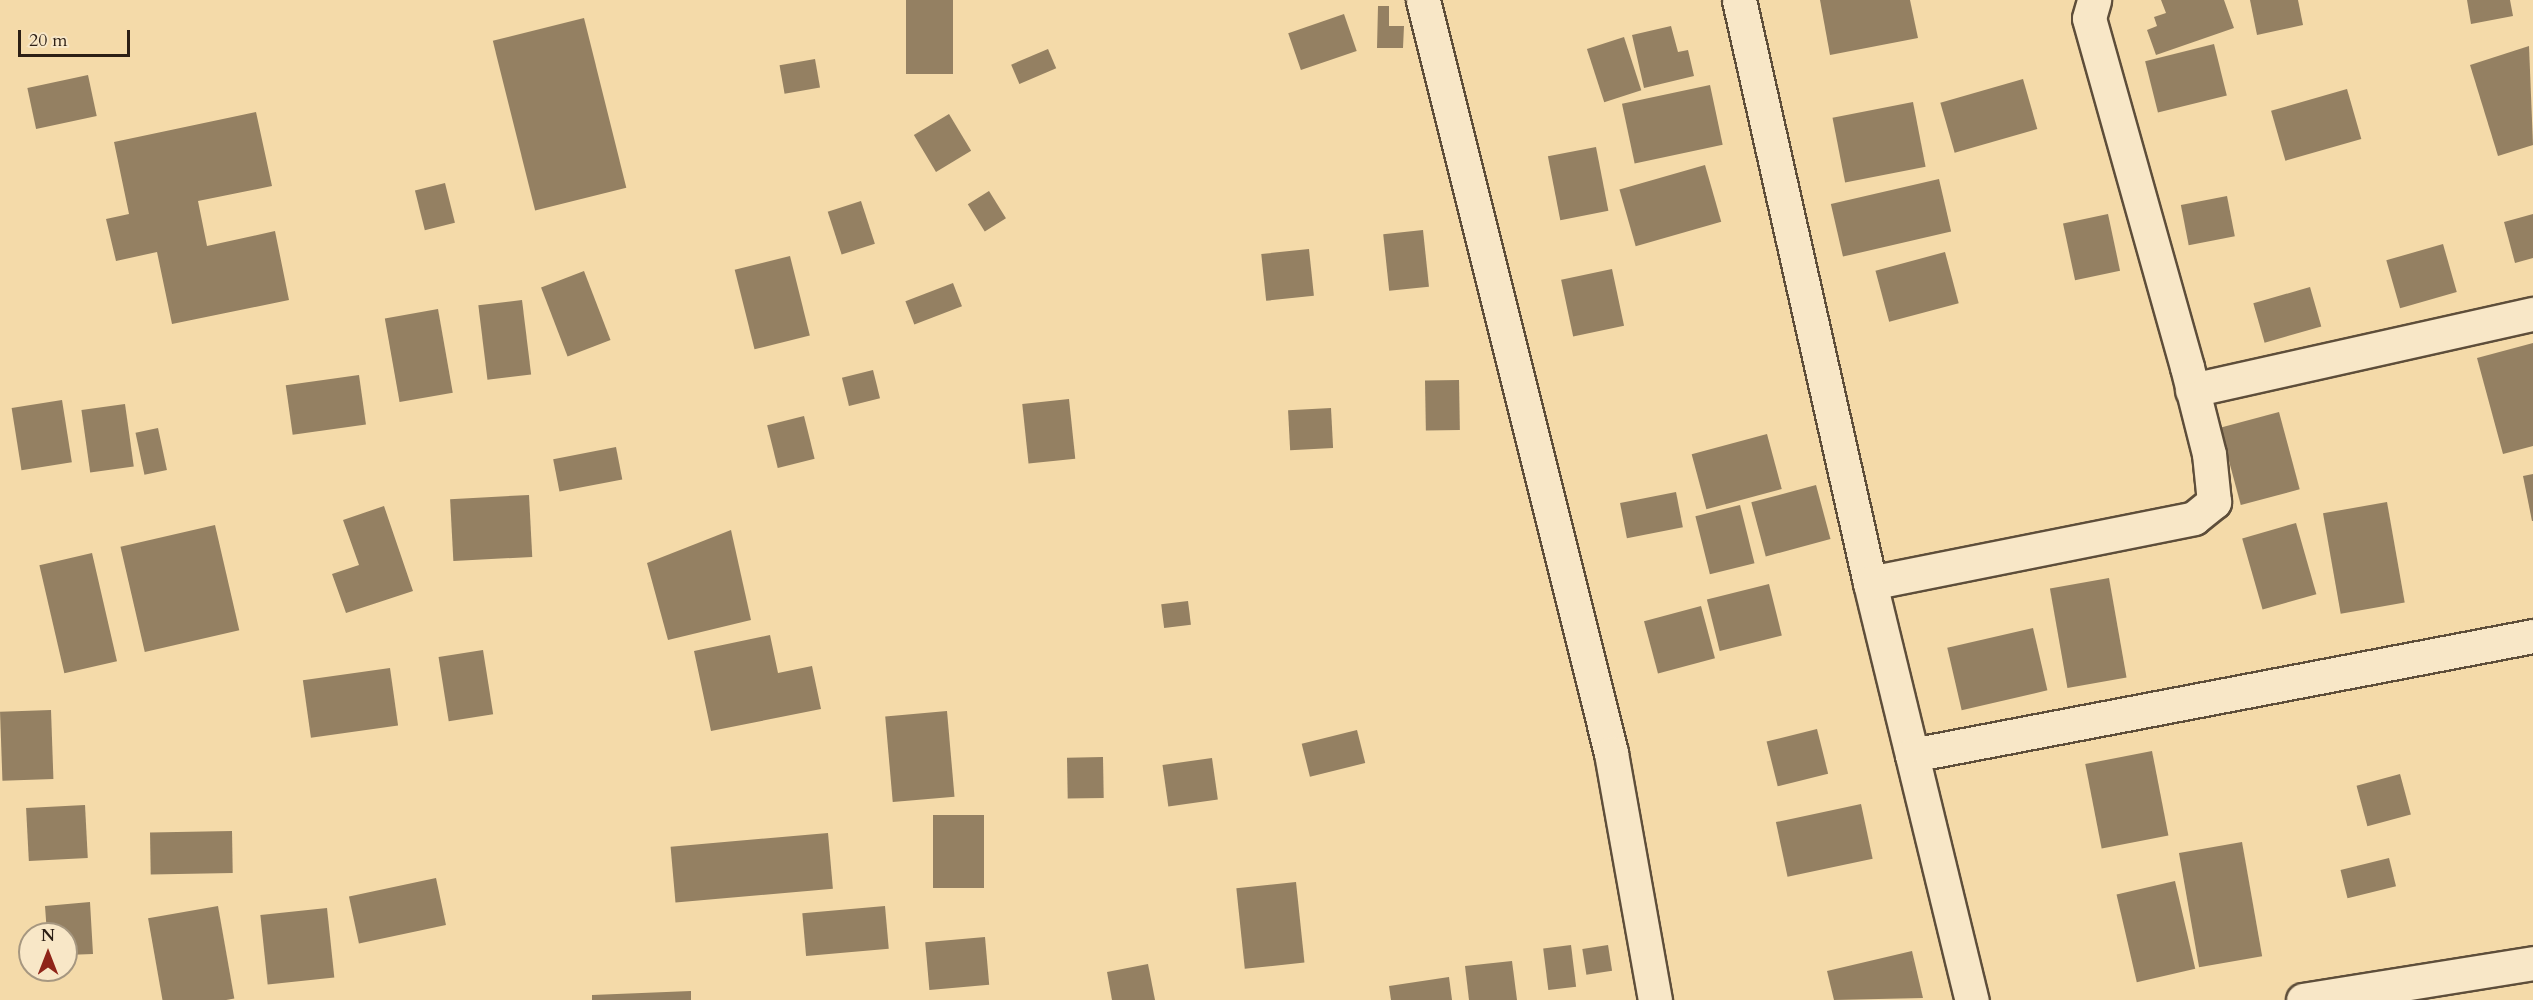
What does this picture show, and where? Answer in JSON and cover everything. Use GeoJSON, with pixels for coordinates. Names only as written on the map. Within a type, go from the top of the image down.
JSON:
{"type":"FeatureCollection","features":[{"type":"Feature","properties":{"kind":"street"},"geometry":{"type":"LineString","coordinates":[[1423,0],[1611,753],[1655,1000]]}},
{"type":"Feature","properties":{"kind":"street"},"geometry":{"type":"LineString","coordinates":[[1739,0],[1870,584],[1972,1000]]}},
{"type":"Feature","properties":{"kind":"street"},"geometry":{"type":"LineString","coordinates":[[1870,584],[2194,518],[2214,502],[2209,454],[2089,18],[2094,0]]}},
{"type":"Feature","properties":{"kind":"street"},"geometry":{"type":"LineString","coordinates":[[2192,390],[2533,314]]}},
{"type":"Feature","properties":{"kind":"street"},"geometry":{"type":"LineString","coordinates":[[1912,755],[2533,636]]}},
{"type":"Feature","properties":{"kind":"street"},"geometry":{"type":"LineString","coordinates":[[2303,1000],[2533,963]]}},
{"type":"Feature","properties":{"kind":"building"},"geometry":{"type":"Polygon","coordinates":[[[906,0],[953,0],[953,74],[906,74],[906,0]]]}},
{"type":"Feature","properties":{"kind":"building"},"geometry":{"type":"Polygon","coordinates":[[[1820,0],[1910,0],[1918,38],[1830,55],[1820,0]]]}},
{"type":"Feature","properties":{"kind":"building"},"geometry":{"type":"Polygon","coordinates":[[[2161,0],[2224,0],[2234,28],[2156,55],[2147,30],[2157,26],[2154,17],[2166,13],[2161,0]]]}},
{"type":"Feature","properties":{"kind":"building"},"geometry":{"type":"Polygon","coordinates":[[[2250,0],[2298,0],[2303,25],[2257,35],[2250,0]]]}},
{"type":"Feature","properties":{"kind":"building"},"geometry":{"type":"Polygon","coordinates":[[[2467,0],[2510,0],[2513,16],[2471,24],[2467,0]]]}},
{"type":"Feature","properties":{"kind":"building"},"geometry":{"type":"Polygon","coordinates":[[[1378,6],[1389,6],[1389,26],[1404,26],[1403,48],[1377,48],[1378,6]]]}},
{"type":"Feature","properties":{"kind":"building"},"geometry":{"type":"Polygon","coordinates":[[[1344,14],[1357,51],[1301,70],[1288,33],[1344,14]]]}},
{"type":"Feature","properties":{"kind":"building"},"geometry":{"type":"Polygon","coordinates":[[[584,18],[626,188],[535,211],[493,41],[584,18]]]}},
{"type":"Feature","properties":{"kind":"building"},"geometry":{"type":"Polygon","coordinates":[[[1671,26],[1678,52],[1688,50],[1694,76],[1644,88],[1632,35],[1671,26]]]}},
{"type":"Feature","properties":{"kind":"building"},"geometry":{"type":"Polygon","coordinates":[[[1624,37],[1641,90],[1604,102],[1587,49],[1624,37]]]}},
{"type":"Feature","properties":{"kind":"building"},"geometry":{"type":"Polygon","coordinates":[[[2214,44],[2227,95],[2158,113],[2145,61],[2214,44]]]}},
{"type":"Feature","properties":{"kind":"building"},"geometry":{"type":"Polygon","coordinates":[[[2529,46],[2533,145],[2498,156],[2470,65],[2529,46]]]}},
{"type":"Feature","properties":{"kind":"building"},"geometry":{"type":"Polygon","coordinates":[[[1048,49],[1056,68],[1019,84],[1011,65],[1048,49]]]}},
{"type":"Feature","properties":{"kind":"building"},"geometry":{"type":"Polygon","coordinates":[[[815,59],[820,88],[785,94],[780,65],[815,59]]]}},
{"type":"Feature","properties":{"kind":"building"},"geometry":{"type":"Polygon","coordinates":[[[88,75],[97,116],[36,129],[27,88],[88,75]]]}},
{"type":"Feature","properties":{"kind":"building"},"geometry":{"type":"Polygon","coordinates":[[[2023,79],[2037,129],[1955,153],[1940,103],[2023,79]]]}},
{"type":"Feature","properties":{"kind":"building"},"geometry":{"type":"Polygon","coordinates":[[[1710,85],[1723,145],[1635,163],[1622,104],[1710,85]]]}},
{"type":"Feature","properties":{"kind":"building"},"geometry":{"type":"Polygon","coordinates":[[[2347,89],[2361,139],[2285,161],[2271,111],[2347,89]]]}},
{"type":"Feature","properties":{"kind":"building"},"geometry":{"type":"Polygon","coordinates":[[[1913,102],[1926,167],[1845,182],[1833,118],[1913,102]]]}},
{"type":"Feature","properties":{"kind":"building"},"geometry":{"type":"Polygon","coordinates":[[[256,112],[272,186],[198,201],[207,246],[275,231],[289,300],[172,324],[157,252],[116,261],[106,219],[129,214],[114,142],[256,112]]]}},
{"type":"Feature","properties":{"kind":"building"},"geometry":{"type":"Polygon","coordinates":[[[949,114],[971,151],[936,172],[914,135],[949,114]]]}},
{"type":"Feature","properties":{"kind":"building"},"geometry":{"type":"Polygon","coordinates":[[[1596,147],[1608,211],[1560,220],[1548,156],[1596,147]]]}},
{"type":"Feature","properties":{"kind":"building"},"geometry":{"type":"Polygon","coordinates":[[[1705,165],[1721,222],[1636,246],[1619,190],[1705,165]]]}},
{"type":"Feature","properties":{"kind":"building"},"geometry":{"type":"Polygon","coordinates":[[[1939,179],[1951,232],[1843,257],[1831,204],[1939,179]]]}},
{"type":"Feature","properties":{"kind":"building"},"geometry":{"type":"Polygon","coordinates":[[[445,183],[455,223],[425,230],[415,190],[445,183]]]}},
{"type":"Feature","properties":{"kind":"building"},"geometry":{"type":"Polygon","coordinates":[[[989,191],[1006,218],[985,231],[968,204],[989,191]]]}},
{"type":"Feature","properties":{"kind":"building"},"geometry":{"type":"Polygon","coordinates":[[[2227,196],[2235,236],[2189,245],[2181,205],[2227,196]]]}},
{"type":"Feature","properties":{"kind":"building"},"geometry":{"type":"Polygon","coordinates":[[[861,201],[875,244],[842,255],[828,212],[861,201]]]}},
{"type":"Feature","properties":{"kind":"building"},"geometry":{"type":"Polygon","coordinates":[[[2108,214],[2120,271],[2075,280],[2063,224],[2108,214]]]}},
{"type":"Feature","properties":{"kind":"building"},"geometry":{"type":"Polygon","coordinates":[[[2533,214],[2533,258],[2515,263],[2504,222],[2533,214]]]}},
{"type":"Feature","properties":{"kind":"building"},"geometry":{"type":"Polygon","coordinates":[[[1423,230],[1429,287],[1389,291],[1383,234],[1423,230]]]}},
{"type":"Feature","properties":{"kind":"building"},"geometry":{"type":"Polygon","coordinates":[[[2443,244],[2457,292],[2400,308],[2386,260],[2443,244]]]}},
{"type":"Feature","properties":{"kind":"building"},"geometry":{"type":"Polygon","coordinates":[[[1309,249],[1314,296],[1266,301],[1261,254],[1309,249]]]}},
{"type":"Feature","properties":{"kind":"building"},"geometry":{"type":"Polygon","coordinates":[[[1945,252],[1959,303],[1889,322],[1875,271],[1945,252]]]}},
{"type":"Feature","properties":{"kind":"building"},"geometry":{"type":"Polygon","coordinates":[[[790,256],[810,336],[755,349],[735,270],[790,256]]]}},
{"type":"Feature","properties":{"kind":"building"},"geometry":{"type":"Polygon","coordinates":[[[1612,269],[1624,326],[1573,337],[1561,280],[1612,269]]]}},
{"type":"Feature","properties":{"kind":"building"},"geometry":{"type":"Polygon","coordinates":[[[584,271],[611,340],[568,357],[541,287],[584,271]]]}},
{"type":"Feature","properties":{"kind":"building"},"geometry":{"type":"Polygon","coordinates":[[[953,283],[962,306],[914,325],[905,301],[953,283]]]}},
{"type":"Feature","properties":{"kind":"building"},"geometry":{"type":"Polygon","coordinates":[[[2310,287],[2321,326],[2265,343],[2253,303],[2310,287]]]}},
{"type":"Feature","properties":{"kind":"building"},"geometry":{"type":"Polygon","coordinates":[[[522,300],[531,374],[487,380],[478,305],[522,300]]]}},
{"type":"Feature","properties":{"kind":"building"},"geometry":{"type":"Polygon","coordinates":[[[438,309],[453,393],[400,402],[385,318],[438,309]]]}},
{"type":"Feature","properties":{"kind":"building"},"geometry":{"type":"Polygon","coordinates":[[[2533,343],[2533,446],[2503,454],[2477,358],[2533,343]]]}},
{"type":"Feature","properties":{"kind":"building"},"geometry":{"type":"Polygon","coordinates":[[[873,370],[880,398],[849,406],[842,378],[873,370]]]}},
{"type":"Feature","properties":{"kind":"building"},"geometry":{"type":"Polygon","coordinates":[[[359,375],[366,425],[293,435],[286,385],[359,375]]]}},
{"type":"Feature","properties":{"kind":"building"},"geometry":{"type":"Polygon","coordinates":[[[1459,380],[1460,430],[1426,431],[1425,381],[1459,380]]]}},
{"type":"Feature","properties":{"kind":"building"},"geometry":{"type":"Polygon","coordinates":[[[1069,399],[1075,459],[1029,464],[1022,404],[1069,399]]]}},
{"type":"Feature","properties":{"kind":"building"},"geometry":{"type":"Polygon","coordinates":[[[62,400],[72,462],[21,470],[12,408],[62,400]]]}},
{"type":"Feature","properties":{"kind":"building"},"geometry":{"type":"Polygon","coordinates":[[[125,404],[134,466],[90,473],[81,410],[125,404]]]}},
{"type":"Feature","properties":{"kind":"building"},"geometry":{"type":"Polygon","coordinates":[[[1331,408],[1333,448],[1290,450],[1288,410],[1331,408]]]}},
{"type":"Feature","properties":{"kind":"building"},"geometry":{"type":"Polygon","coordinates":[[[2279,412],[2300,489],[2241,505],[2220,428],[2279,412]]]}},
{"type":"Feature","properties":{"kind":"building"},"geometry":{"type":"Polygon","coordinates":[[[804,416],[815,459],[778,468],[767,425],[804,416]]]}},
{"type":"Feature","properties":{"kind":"building"},"geometry":{"type":"Polygon","coordinates":[[[158,428],[167,470],[144,475],[136,433],[158,428]]]}},
{"type":"Feature","properties":{"kind":"building"},"geometry":{"type":"Polygon","coordinates":[[[1767,434],[1782,489],[1706,509],[1692,454],[1767,434]]]}},
{"type":"Feature","properties":{"kind":"building"},"geometry":{"type":"Polygon","coordinates":[[[616,447],[622,479],[559,492],[553,459],[616,447]]]}},
{"type":"Feature","properties":{"kind":"building"},"geometry":{"type":"Polygon","coordinates":[[[2533,474],[2533,521],[2532,521],[2523,476],[2533,474]]]}},
{"type":"Feature","properties":{"kind":"building"},"geometry":{"type":"Polygon","coordinates":[[[1816,485],[1830,539],[1766,556],[1751,502],[1816,485]]]}},
{"type":"Feature","properties":{"kind":"building"},"geometry":{"type":"Polygon","coordinates":[[[1676,492],[1683,527],[1627,538],[1620,503],[1676,492]]]}},
{"type":"Feature","properties":{"kind":"building"},"geometry":{"type":"Polygon","coordinates":[[[529,495],[532,557],[453,561],[450,499],[529,495]]]}},
{"type":"Feature","properties":{"kind":"building"},"geometry":{"type":"Polygon","coordinates":[[[2387,502],[2405,602],[2341,614],[2323,513],[2387,502]]]}},
{"type":"Feature","properties":{"kind":"building"},"geometry":{"type":"Polygon","coordinates":[[[1740,505],[1755,563],[1710,574],[1695,516],[1740,505]]]}},
{"type":"Feature","properties":{"kind":"building"},"geometry":{"type":"Polygon","coordinates":[[[384,506],[413,591],[346,613],[332,574],[359,565],[343,520],[384,506]]]}},
{"type":"Feature","properties":{"kind":"building"},"geometry":{"type":"Polygon","coordinates":[[[2296,523],[2316,594],[2263,610],[2242,538],[2296,523]]]}},
{"type":"Feature","properties":{"kind":"building"},"geometry":{"type":"Polygon","coordinates":[[[215,525],[239,630],[145,652],[120,547],[215,525]]]}},
{"type":"Feature","properties":{"kind":"building"},"geometry":{"type":"Polygon","coordinates":[[[731,530],[751,620],[668,640],[647,563],[731,530]]]}},
{"type":"Feature","properties":{"kind":"building"},"geometry":{"type":"Polygon","coordinates":[[[92,553],[117,661],[64,673],[39,565],[92,553]]]}},
{"type":"Feature","properties":{"kind":"building"},"geometry":{"type":"Polygon","coordinates":[[[2109,578],[2127,677],[2067,688],[2050,588],[2109,578]]]}},
{"type":"Feature","properties":{"kind":"building"},"geometry":{"type":"Polygon","coordinates":[[[1769,584],[1782,635],[1720,651],[1707,599],[1769,584]]]}},
{"type":"Feature","properties":{"kind":"building"},"geometry":{"type":"Polygon","coordinates":[[[1188,601],[1191,625],[1164,628],[1161,604],[1188,601]]]}},
{"type":"Feature","properties":{"kind":"building"},"geometry":{"type":"Polygon","coordinates":[[[1701,606],[1715,658],[1658,673],[1644,621],[1701,606]]]}},
{"type":"Feature","properties":{"kind":"building"},"geometry":{"type":"Polygon","coordinates":[[[2033,628],[2047,690],[1962,710],[1947,648],[2033,628]]]}},
{"type":"Feature","properties":{"kind":"building"},"geometry":{"type":"Polygon","coordinates":[[[770,635],[778,673],[812,666],[821,709],[711,731],[694,651],[770,635]]]}},
{"type":"Feature","properties":{"kind":"building"},"geometry":{"type":"Polygon","coordinates":[[[483,650],[493,714],[449,721],[439,657],[483,650]]]}},
{"type":"Feature","properties":{"kind":"building"},"geometry":{"type":"Polygon","coordinates":[[[390,668],[398,725],[311,738],[303,680],[390,668]]]}},
{"type":"Feature","properties":{"kind":"building"},"geometry":{"type":"Polygon","coordinates":[[[51,710],[53,779],[2,781],[0,712],[51,710]]]}},
{"type":"Feature","properties":{"kind":"building"},"geometry":{"type":"Polygon","coordinates":[[[947,711],[954,797],[893,802],[885,716],[947,711]]]}},
{"type":"Feature","properties":{"kind":"building"},"geometry":{"type":"Polygon","coordinates":[[[1817,729],[1828,774],[1778,786],[1767,742],[1817,729]]]}},
{"type":"Feature","properties":{"kind":"building"},"geometry":{"type":"Polygon","coordinates":[[[1357,730],[1365,763],[1310,777],[1302,744],[1357,730]]]}},
{"type":"Feature","properties":{"kind":"building"},"geometry":{"type":"Polygon","coordinates":[[[2152,751],[2168,835],[2102,848],[2085,764],[2152,751]]]}},
{"type":"Feature","properties":{"kind":"building"},"geometry":{"type":"Polygon","coordinates":[[[1103,757],[1104,798],[1068,799],[1067,758],[1103,757]]]}},
{"type":"Feature","properties":{"kind":"building"},"geometry":{"type":"Polygon","coordinates":[[[1212,758],[1218,800],[1168,807],[1162,765],[1212,758]]]}},
{"type":"Feature","properties":{"kind":"building"},"geometry":{"type":"Polygon","coordinates":[[[2400,774],[2411,815],[2367,826],[2357,786],[2400,774]]]}},
{"type":"Feature","properties":{"kind":"building"},"geometry":{"type":"Polygon","coordinates":[[[1861,804],[1873,859],[1788,877],[1776,822],[1861,804]]]}},
{"type":"Feature","properties":{"kind":"building"},"geometry":{"type":"Polygon","coordinates":[[[85,805],[88,858],[29,861],[26,808],[85,805]]]}},
{"type":"Feature","properties":{"kind":"building"},"geometry":{"type":"Polygon","coordinates":[[[933,815],[984,815],[984,888],[933,888],[933,815]]]}},
{"type":"Feature","properties":{"kind":"building"},"geometry":{"type":"Polygon","coordinates":[[[232,831],[233,873],[151,874],[150,832],[232,831]]]}},
{"type":"Feature","properties":{"kind":"building"},"geometry":{"type":"Polygon","coordinates":[[[828,833],[833,889],[675,903],[671,847],[828,833]]]}},
{"type":"Feature","properties":{"kind":"building"},"geometry":{"type":"Polygon","coordinates":[[[2242,842],[2262,956],[2199,967],[2179,853],[2242,842]]]}},
{"type":"Feature","properties":{"kind":"building"},"geometry":{"type":"Polygon","coordinates":[[[2389,858],[2396,886],[2348,898],[2340,870],[2389,858]]]}},
{"type":"Feature","properties":{"kind":"building"},"geometry":{"type":"Polygon","coordinates":[[[436,878],[446,925],[359,943],[349,897],[436,878]]]}},
{"type":"Feature","properties":{"kind":"building"},"geometry":{"type":"Polygon","coordinates":[[[2175,881],[2195,969],[2137,982],[2117,894],[2175,881]]]}},
{"type":"Feature","properties":{"kind":"building"},"geometry":{"type":"Polygon","coordinates":[[[1296,882],[1304,963],[1245,969],[1236,888],[1296,882]]]}},
{"type":"Feature","properties":{"kind":"building"},"geometry":{"type":"Polygon","coordinates":[[[90,902],[93,954],[78,955],[78,922],[46,922],[45,906],[90,902]]]}},
{"type":"Feature","properties":{"kind":"building"},"geometry":{"type":"Polygon","coordinates":[[[218,906],[234,999],[162,1000],[148,918],[218,906]]]}},
{"type":"Feature","properties":{"kind":"building"},"geometry":{"type":"Polygon","coordinates":[[[885,906],[889,949],[806,956],[802,913],[885,906]]]}},
{"type":"Feature","properties":{"kind":"building"},"geometry":{"type":"Polygon","coordinates":[[[327,908],[334,978],[268,985],[260,915],[327,908]]]}},
{"type":"Feature","properties":{"kind":"building"},"geometry":{"type":"Polygon","coordinates":[[[985,937],[989,985],[929,990],[925,942],[985,937]]]}},
{"type":"Feature","properties":{"kind":"building"},"geometry":{"type":"Polygon","coordinates":[[[1571,945],[1576,987],[1548,990],[1543,948],[1571,945]]]}},
{"type":"Feature","properties":{"kind":"building"},"geometry":{"type":"Polygon","coordinates":[[[1608,945],[1612,971],[1586,975],[1582,949],[1608,945]]]}},
{"type":"Feature","properties":{"kind":"building"},"geometry":{"type":"Polygon","coordinates":[[[1912,951],[1923,998],[1834,1000],[1827,971],[1912,951]]]}},
{"type":"Feature","properties":{"kind":"building"},"geometry":{"type":"Polygon","coordinates":[[[1512,961],[1517,1000],[1469,1000],[1465,966],[1512,961]]]}},
{"type":"Feature","properties":{"kind":"building"},"geometry":{"type":"Polygon","coordinates":[[[1148,964],[1155,1000],[1112,1000],[1107,972],[1148,964]]]}},
{"type":"Feature","properties":{"kind":"building"},"geometry":{"type":"Polygon","coordinates":[[[1449,977],[1452,1000],[1391,1000],[1389,986],[1449,977]]]}},
{"type":"Feature","properties":{"kind":"building"},"geometry":{"type":"Polygon","coordinates":[[[691,991],[691,1000],[592,1000],[592,995],[691,991]]]}}]}
